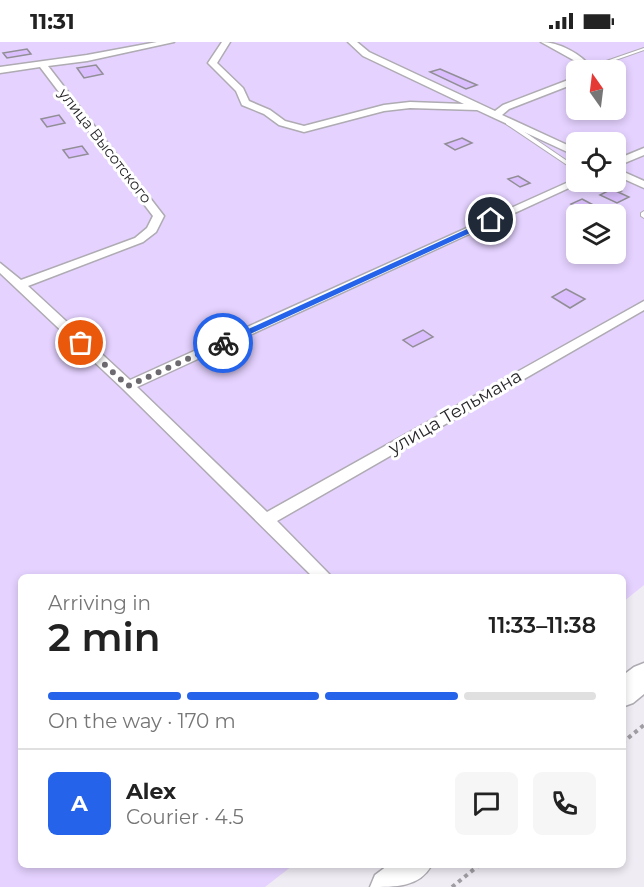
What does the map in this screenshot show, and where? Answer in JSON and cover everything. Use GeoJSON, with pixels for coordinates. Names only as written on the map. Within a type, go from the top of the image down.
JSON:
{"type":"FeatureCollection","features":[{"type":"Feature","properties":{"kind":"main road"},"geometry":{"type":"LineString","coordinates":[[626,691],[644,676]]}},
{"type":"Feature","properties":{"kind":"main road"},"geometry":{"type":"LineString","coordinates":[[387,887],[411,868]]}},
{"type":"Feature","properties":{"kind":"street"},"geometry":{"type":"LineString","coordinates":[[0,70],[87,58],[170,42]]}},
{"type":"Feature","properties":{"kind":"street"},"geometry":{"type":"LineString","coordinates":[[226,42],[212,63],[240,90],[245,103],[294,128],[315,128],[384,108],[410,105],[479,107]]}},
{"type":"Feature","properties":{"kind":"street"},"geometry":{"type":"LineString","coordinates":[[352,42],[366,54],[566,148]]}},
{"type":"Feature","properties":{"kind":"street"},"geometry":{"type":"LineString","coordinates":[[545,42],[580,60]]}},
{"type":"Feature","properties":{"kind":"street","name":"улица Высотского"},"geometry":{"type":"LineString","coordinates":[[20,285],[139,240],[152,230],[159,216],[41,63]]}},
{"type":"Feature","properties":{"kind":"street"},"geometry":{"type":"LineString","coordinates":[[497,114],[506,107],[566,84]]}},
{"type":"Feature","properties":{"kind":"street"},"geometry":{"type":"LineString","coordinates":[[626,159],[644,151]]}},
{"type":"Feature","properties":{"kind":"street"},"geometry":{"type":"LineString","coordinates":[[626,176],[644,185]]}},
{"type":"Feature","properties":{"kind":"street"},"geometry":{"type":"LineString","coordinates":[[128,386],[566,187]]}},
{"type":"Feature","properties":{"kind":"street"},"geometry":{"type":"LineString","coordinates":[[0,267],[128,386],[321,574]]}},
{"type":"Feature","properties":{"kind":"street","name":"улица Тельмана"},"geometry":{"type":"LineString","coordinates":[[266,520],[644,304]]}},
{"type":"Feature","properties":{"kind":"lane"},"geometry":{"type":"LineString","coordinates":[[612,60],[644,49]]}},
{"type":"Feature","properties":{"kind":"lane"},"geometry":{"type":"LineString","coordinates":[[497,114],[566,162]]}},
{"type":"Feature","properties":{"kind":"path"},"geometry":{"type":"LineString","coordinates":[[626,740],[644,725]]}},
{"type":"Feature","properties":{"kind":"path"},"geometry":{"type":"LineString","coordinates":[[452,887],[476,868]]}},
{"type":"Feature","properties":{"kind":"shaded area"},"geometry":{"type":"Polygon","coordinates":[[[0,42],[644,42],[644,585],[626,600],[626,574],[18,574],[18,868],[289,868],[265,887],[0,887],[0,42]]]}},
{"type":"Feature","properties":{"kind":"building"},"geometry":{"type":"Polygon","coordinates":[[[27,49],[31,54],[7,58],[3,53],[27,49]]]}},
{"type":"Feature","properties":{"kind":"building"},"geometry":{"type":"Polygon","coordinates":[[[96,65],[103,74],[84,78],[77,68],[96,65]]]}},
{"type":"Feature","properties":{"kind":"building"},"geometry":{"type":"Polygon","coordinates":[[[440,69],[477,85],[466,89],[430,72],[440,69]]]}},
{"type":"Feature","properties":{"kind":"building"},"geometry":{"type":"Polygon","coordinates":[[[59,115],[65,123],[47,127],[41,119],[59,115]]]}},
{"type":"Feature","properties":{"kind":"building"},"geometry":{"type":"Polygon","coordinates":[[[462,138],[472,143],[455,150],[445,144],[462,138]]]}},
{"type":"Feature","properties":{"kind":"building"},"geometry":{"type":"Polygon","coordinates":[[[82,146],[88,154],[69,158],[63,150],[82,146]]]}},
{"type":"Feature","properties":{"kind":"building"},"geometry":{"type":"Polygon","coordinates":[[[518,176],[530,183],[520,187],[508,179],[518,176]]]}},
{"type":"Feature","properties":{"kind":"building"},"geometry":{"type":"Polygon","coordinates":[[[606,192],[618,192],[629,197],[617,203],[600,195],[606,192]]]}},
{"type":"Feature","properties":{"kind":"building"},"geometry":{"type":"Polygon","coordinates":[[[582,199],[591,204],[571,204],[582,199]]]}},
{"type":"Feature","properties":{"kind":"building"},"geometry":{"type":"Polygon","coordinates":[[[566,289],[585,299],[570,308],[552,297],[566,289]]]}},
{"type":"Feature","properties":{"kind":"building"},"geometry":{"type":"Polygon","coordinates":[[[423,330],[433,337],[413,347],[403,340],[423,330]]]}},
{"type":"Feature","properties":{"kind":"way so far"},"geometry":{"type":"LineString","coordinates":[[81,343],[128,386],[223,343]]}},
{"type":"Feature","properties":{"kind":"route"},"geometry":{"type":"LineString","coordinates":[[223,343],[491,220]]}}]}
